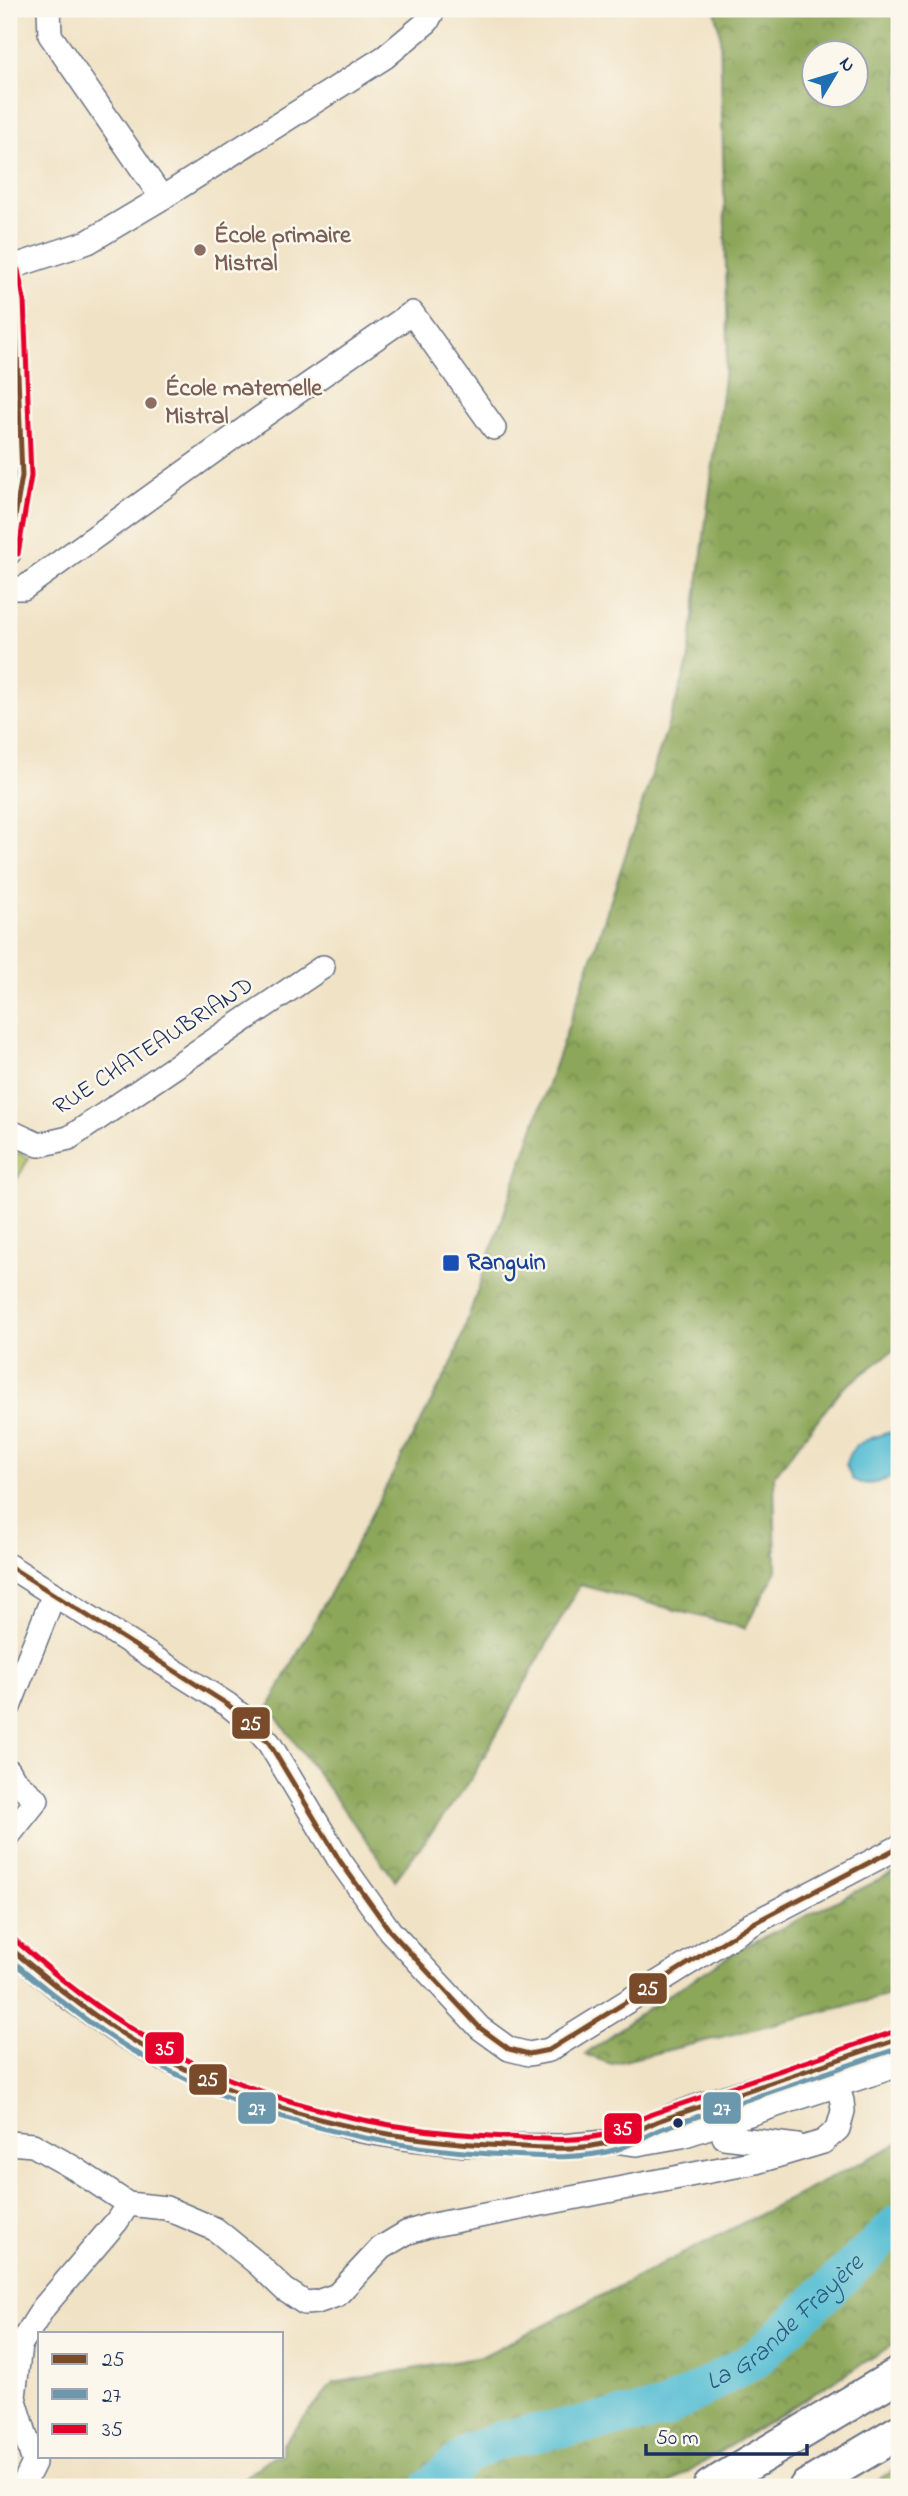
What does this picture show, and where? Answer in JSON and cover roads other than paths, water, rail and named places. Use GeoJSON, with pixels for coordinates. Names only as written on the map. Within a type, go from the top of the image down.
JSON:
{"type":"FeatureCollection","features":[{"type":"Feature","properties":{"kind":"highway"},"geometry":{"type":"LineString","coordinates":[[710,2487],[899,2374]]}},
{"type":"Feature","properties":{"kind":"highway"},"geometry":{"type":"LineString","coordinates":[[806,2487],[899,2432]]}},
{"type":"Feature","properties":{"kind":"street"},"geometry":{"type":"LineString","coordinates":[[49,9],[50,36],[162,198]]}},
{"type":"Feature","properties":{"kind":"street"},"geometry":{"type":"LineString","coordinates":[[9,554],[22,477],[22,434],[16,300],[9,270],[88,242],[162,198],[385,57],[427,22],[434,9]]}},
{"type":"Feature","properties":{"kind":"street"},"geometry":{"type":"LineString","coordinates":[[9,588],[24,588],[253,423],[412,313],[494,428]]}},
{"type":"Feature","properties":{"kind":"street","name":"RUE CHATEAUBRIAND"},"geometry":{"type":"LineString","coordinates":[[9,1131],[39,1146],[69,1138],[323,967]]}},
{"type":"Feature","properties":{"kind":"street"},"geometry":{"type":"LineString","coordinates":[[9,1566],[227,1704],[252,1724],[269,1743],[340,1861],[390,1931],[480,2028],[509,2049],[529,2054],[549,2050],[750,1925],[899,1847]]}},
{"type":"Feature","properties":{"kind":"street"},"geometry":{"type":"LineString","coordinates":[[9,1707],[54,1594]]}},
{"type":"Feature","properties":{"kind":"street"},"geometry":{"type":"LineString","coordinates":[[9,1771],[14,1780],[37,1800],[9,1835]]}},
{"type":"Feature","properties":{"kind":"street"},"geometry":{"type":"LineString","coordinates":[[9,1947],[69,1998],[121,2035],[165,2060],[260,2101],[361,2131],[465,2145],[562,2146],[615,2141],[637,2144],[715,2133],[796,2146],[814,2146]]}},
{"type":"Feature","properties":{"kind":"street"},"geometry":{"type":"LineString","coordinates":[[715,2133],[834,2075],[899,2039]]}},
{"type":"Feature","properties":{"kind":"street"},"geometry":{"type":"LineString","coordinates":[[615,2141],[648,2124],[768,2082],[899,2065]]}},
{"type":"Feature","properties":{"kind":"street"},"geometry":{"type":"LineString","coordinates":[[9,2143],[33,2145],[128,2204],[166,2208],[215,2229],[285,2290],[305,2303],[317,2302],[337,2294],[381,2248],[406,2232],[756,2162],[814,2146],[831,2137],[841,2120],[842,2101],[834,2075]]}},
{"type":"Feature","properties":{"kind":"street"},"geometry":{"type":"LineString","coordinates":[[706,2172],[727,2160],[730,2149],[715,2133]]}},
{"type":"Feature","properties":{"kind":"street"},"geometry":{"type":"LineString","coordinates":[[22,2487],[34,2463],[14,2397],[20,2345],[44,2307],[117,2221],[128,2204]]}},
{"type":"Feature","properties":{"kind":"water"},"geometry":{"type":"Polygon","coordinates":[[[899,1430],[899,1474],[869,1484],[852,1479],[846,1465],[852,1450],[866,1440],[899,1430]]]}},
{"type":"Feature","properties":{"kind":"waterway","name":"La Grande Frayère"},"geometry":{"type":"LineString","coordinates":[[430,2487],[471,2452],[504,2439],[663,2410],[756,2359],[899,2223]]}},
{"type":"Feature","properties":{"kind":"place","name":"École primaire Mistral"},"geometry":{"type":"Point","coordinates":[200,250]}},
{"type":"Feature","properties":{"kind":"place","name":"École maternelle Mistral"},"geometry":{"type":"Point","coordinates":[151,403]}},
{"type":"Feature","properties":{"kind":"place","name":"Ranguin"},"geometry":{"type":"Point","coordinates":[451,1263]}}]}
